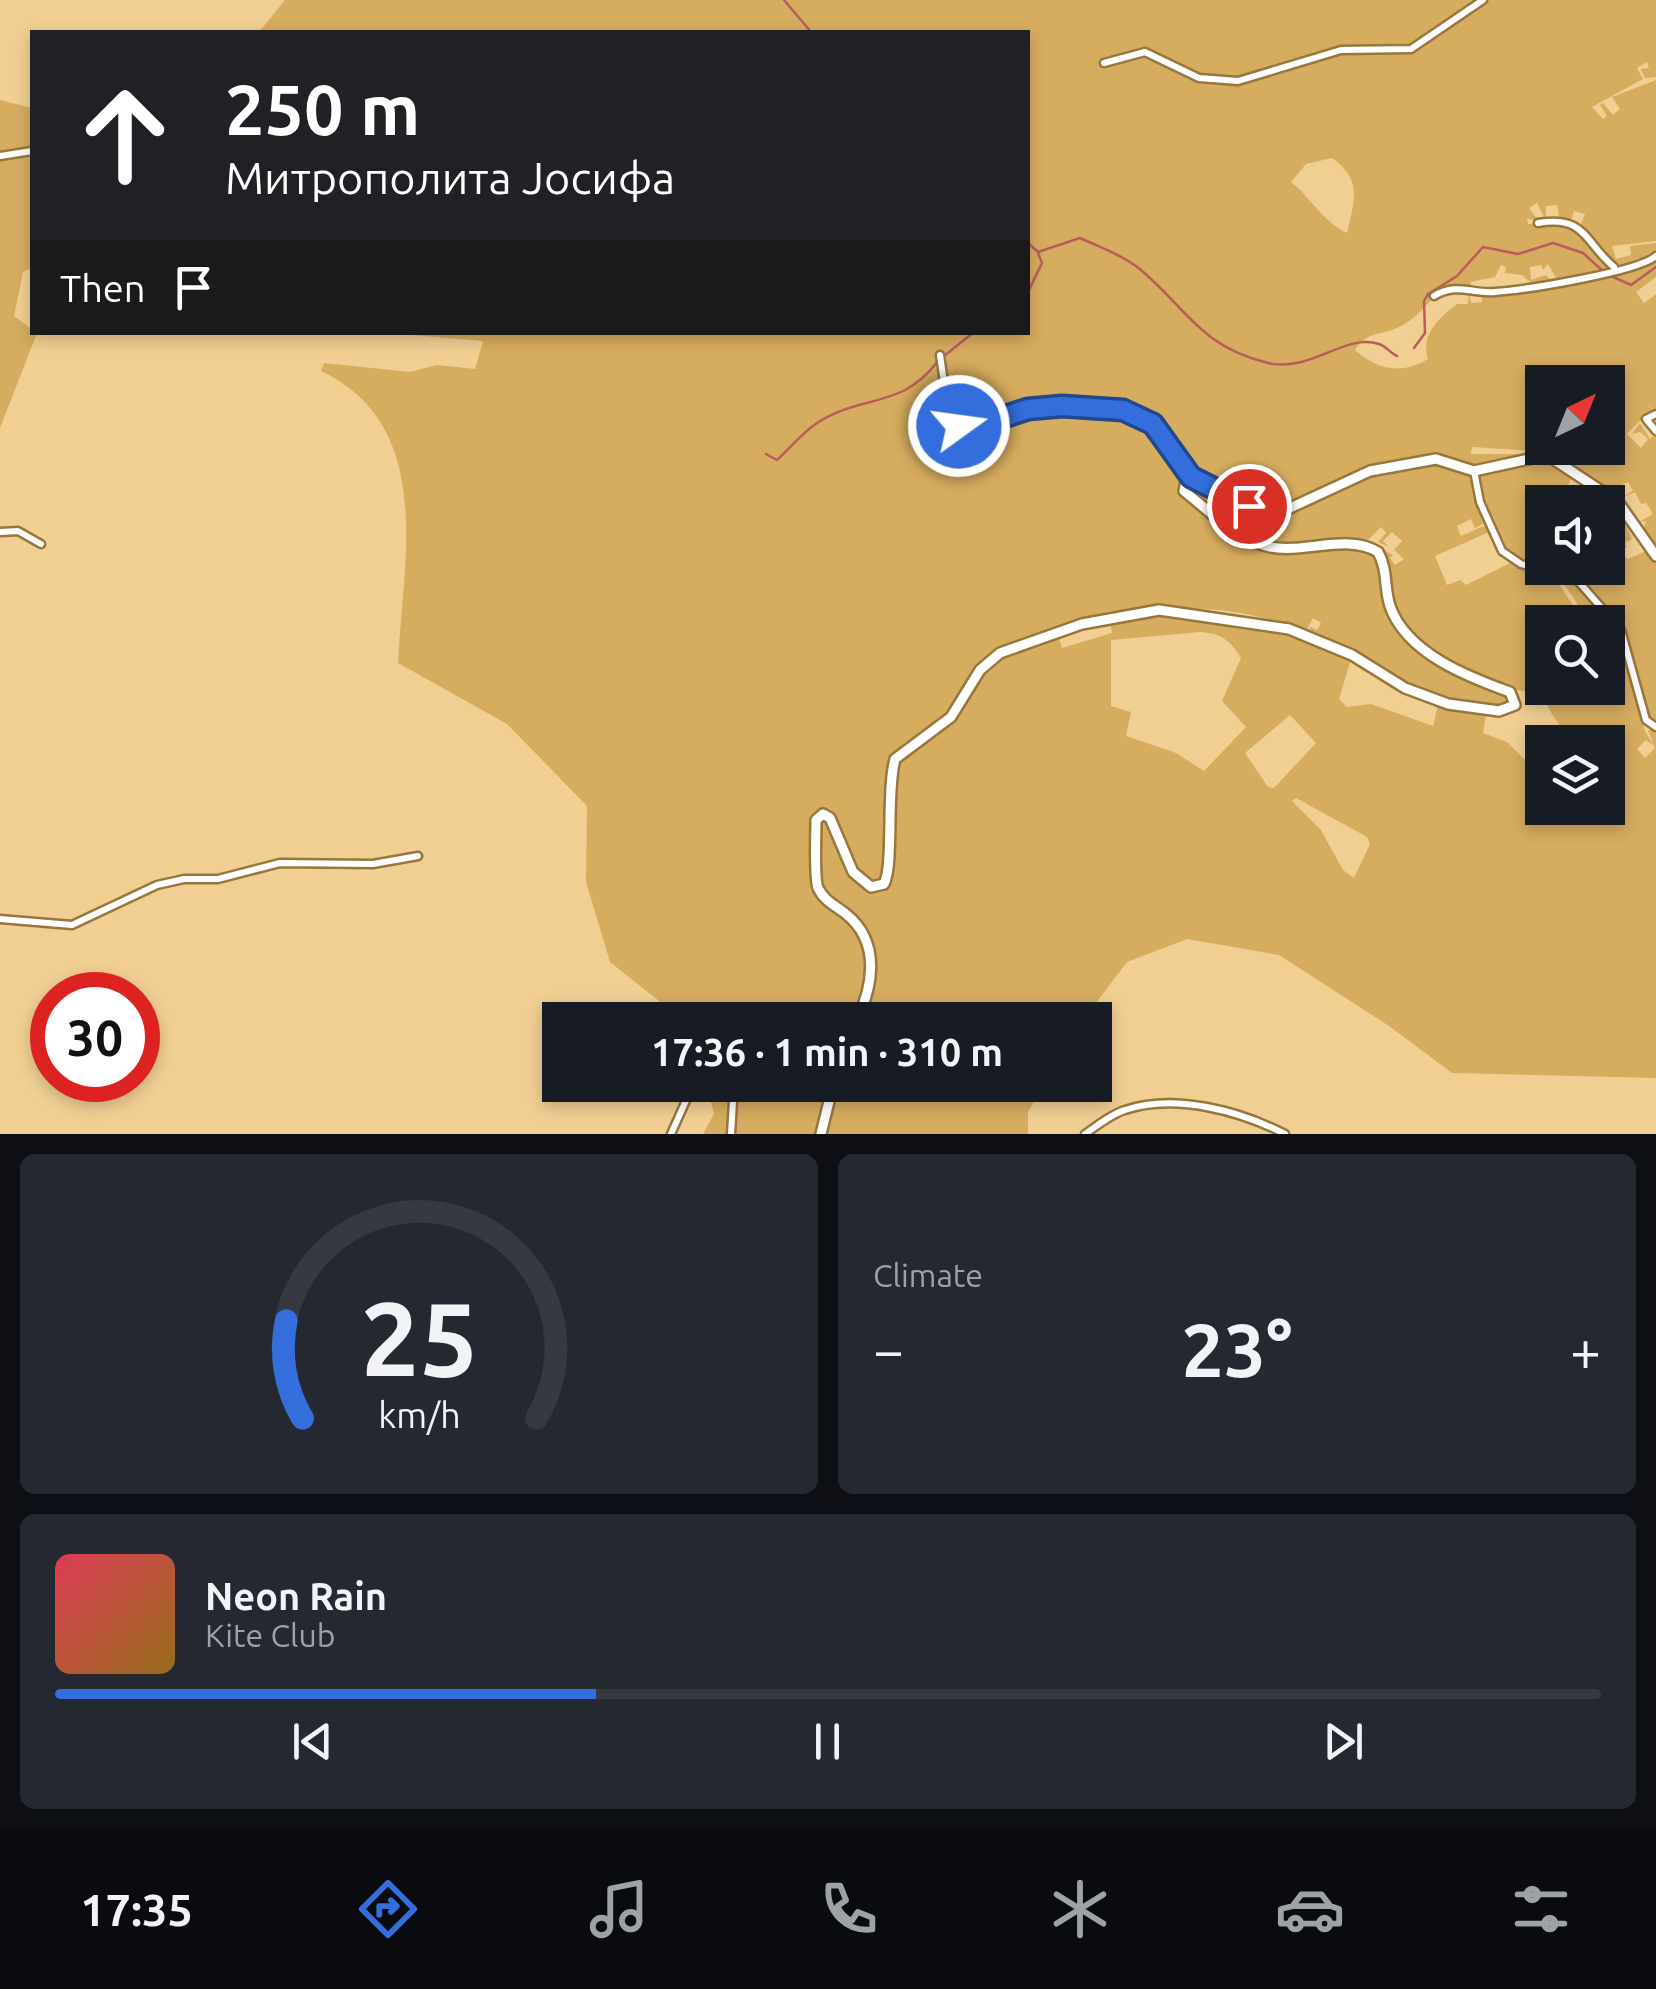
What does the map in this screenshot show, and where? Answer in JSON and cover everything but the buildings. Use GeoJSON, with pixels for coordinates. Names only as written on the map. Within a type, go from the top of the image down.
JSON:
{"type":"FeatureCollection","features":[{"type":"Feature","properties":{"kind":"street"},"geometry":{"type":"LineString","coordinates":[[1104,63],[1140,52],[1198,78],[1238,81],[1341,50],[1411,48],[1483,0]]}},
{"type":"Feature","properties":{"kind":"street"},"geometry":{"type":"LineString","coordinates":[[0,156],[30,150]]}},
{"type":"Feature","properties":{"kind":"street"},"geometry":{"type":"LineString","coordinates":[[1538,223],[1560,221],[1582,228],[1609,271]]}},
{"type":"Feature","properties":{"kind":"street"},"geometry":{"type":"LineString","coordinates":[[1434,296],[1456,286],[1495,292],[1641,265],[1656,256]]}},
{"type":"Feature","properties":{"kind":"street"},"geometry":{"type":"LineString","coordinates":[[940,358],[950,404],[962,428],[1028,409],[1081,406],[1123,410],[1153,424],[1191,477],[1249,506],[1279,513],[1370,471],[1436,459],[1474,471],[1538,455],[1551,457],[1618,502],[1656,556]]}},
{"type":"Feature","properties":{"kind":"street"},"geometry":{"type":"LineString","coordinates":[[1656,414],[1646,419],[1656,431]]}},
{"type":"Feature","properties":{"kind":"street"},"geometry":{"type":"LineString","coordinates":[[1474,471],[1489,528],[1502,551],[1521,564],[1583,585],[1621,630],[1646,720],[1656,727]]}},
{"type":"Feature","properties":{"kind":"street"},"geometry":{"type":"LineString","coordinates":[[863,1002],[872,978],[868,950],[855,922],[829,903],[816,883],[816,820],[823,814],[830,818],[858,878],[871,888],[884,884],[889,875],[887,832],[894,759],[951,717],[980,670],[1000,653],[1082,624],[1134,613],[1204,614],[1289,630],[1352,655],[1405,688],[1448,704],[1500,711],[1515,705],[1514,694],[1466,676],[1422,647],[1404,628],[1390,606],[1378,552],[1348,544],[1311,550],[1250,542],[1184,491],[1184,480],[1191,477]]}},
{"type":"Feature","properties":{"kind":"street"},"geometry":{"type":"LineString","coordinates":[[0,532],[18,531],[41,544]]}},
{"type":"Feature","properties":{"kind":"street"},"geometry":{"type":"LineString","coordinates":[[0,919],[72,925],[158,885],[184,879],[218,879],[280,863],[373,864],[418,856]]}},
{"type":"Feature","properties":{"kind":"street"},"geometry":{"type":"LineString","coordinates":[[671,1134],[685,1102]]}},
{"type":"Feature","properties":{"kind":"street"},"geometry":{"type":"LineString","coordinates":[[731,1134],[733,1102]]}},
{"type":"Feature","properties":{"kind":"street"},"geometry":{"type":"LineString","coordinates":[[821,1134],[829,1102]]}},
{"type":"Feature","properties":{"kind":"street"},"geometry":{"type":"LineString","coordinates":[[1084,1134],[1124,1110],[1174,1102],[1257,1120],[1285,1134]]}},
{"type":"Feature","properties":{"kind":"shaded area"},"geometry":{"type":"Polygon","coordinates":[[[285,0],[1656,0],[1656,77],[1645,78],[1641,69],[1649,68],[1647,62],[1637,68],[1643,79],[1592,107],[1603,119],[1607,116],[1600,105],[1603,103],[1613,115],[1620,109],[1612,97],[1656,80],[1656,241],[1612,246],[1616,259],[1631,255],[1630,246],[1656,243],[1656,254],[1641,263],[1656,258],[1656,277],[1636,292],[1644,303],[1656,294],[1656,411],[1648,405],[1655,413],[1649,411],[1627,434],[1641,448],[1648,439],[1640,432],[1632,434],[1640,423],[1650,439],[1655,434],[1642,422],[1656,434],[1656,550],[1644,528],[1646,521],[1639,522],[1653,514],[1635,492],[1625,496],[1633,491],[1628,482],[1599,485],[1572,468],[1625,465],[1625,365],[1525,365],[1525,451],[1472,447],[1471,454],[1525,455],[1489,465],[1463,466],[1471,476],[1485,523],[1475,528],[1471,519],[1457,526],[1461,536],[1486,525],[1489,532],[1435,556],[1447,585],[1460,580],[1466,585],[1512,562],[1525,568],[1525,585],[1560,585],[1573,605],[1525,605],[1525,691],[1502,686],[1457,666],[1435,653],[1402,621],[1393,603],[1384,559],[1374,545],[1393,555],[1390,558],[1395,565],[1404,559],[1394,550],[1402,541],[1392,532],[1383,541],[1389,547],[1378,542],[1386,533],[1381,527],[1360,548],[1377,558],[1381,566],[1387,604],[1399,628],[1439,664],[1504,694],[1507,704],[1487,709],[1467,707],[1426,693],[1352,651],[1307,633],[1310,627],[1317,630],[1321,623],[1313,618],[1306,632],[1272,620],[1205,609],[1138,612],[1071,627],[1038,638],[1038,644],[1059,638],[1062,648],[1112,633],[1110,621],[1173,617],[1263,629],[1351,659],[1339,699],[1347,707],[1371,704],[1433,726],[1438,705],[1486,715],[1483,733],[1507,742],[1525,760],[1525,825],[1625,825],[1625,725],[1560,725],[1548,705],[1625,705],[1625,650],[1645,731],[1654,746],[1646,740],[1637,749],[1645,758],[1655,748],[1648,730],[1656,730],[1656,1078],[1452,1073],[1389,1026],[1279,955],[1187,939],[1127,962],[1097,1002],[660,1002],[610,962],[586,882],[587,806],[507,724],[398,663],[406,539],[397,460],[382,425],[358,395],[321,371],[324,363],[410,372],[437,365],[475,369],[483,341],[412,335],[1030,335],[1030,30],[261,30],[285,0]],[[1332,158],[1306,164],[1291,182],[1330,222],[1347,233],[1354,191],[1342,166],[1332,158]],[[1537,203],[1529,208],[1538,220],[1527,219],[1528,224],[1571,228],[1612,267],[1595,276],[1557,280],[1548,264],[1543,270],[1541,265],[1530,267],[1531,280],[1546,275],[1550,279],[1534,285],[1522,275],[1505,273],[1506,267],[1501,265],[1495,277],[1470,282],[1473,289],[1449,288],[1441,292],[1411,320],[1370,336],[1355,350],[1390,368],[1418,364],[1428,359],[1429,335],[1444,315],[1457,304],[1468,304],[1469,292],[1471,303],[1482,302],[1482,294],[1596,279],[1639,264],[1624,265],[1622,258],[1623,265],[1614,265],[1580,226],[1585,214],[1574,211],[1570,223],[1560,220],[1557,205],[1546,206],[1546,221],[1537,203]],[[1207,633],[1111,640],[1111,706],[1131,712],[1126,736],[1176,753],[1204,771],[1246,727],[1222,701],[1241,658],[1229,642],[1207,633]],[[1290,715],[1245,753],[1268,787],[1274,788],[1316,743],[1290,715]],[[1296,798],[1292,801],[1321,830],[1343,870],[1354,878],[1370,844],[1367,837],[1296,798]]]}},
{"type":"Feature","properties":{"kind":"shaded area"},"geometry":{"type":"Polygon","coordinates":[[[0,100],[30,108],[30,269],[23,272],[14,316],[30,328],[30,335],[36,335],[0,428],[0,100]]]}},
{"type":"Feature","properties":{"kind":"shaded area"},"geometry":{"type":"Polygon","coordinates":[[[1525,463],[1554,465],[1572,476],[1568,485],[1525,485],[1525,563],[1499,539],[1486,511],[1477,475],[1525,463]]]}},
{"type":"Feature","properties":{"kind":"shaded area"},"geometry":{"type":"Polygon","coordinates":[[[1625,526],[1626,526],[1632,539],[1625,543],[1625,526]]]}},
{"type":"Feature","properties":{"kind":"shaded area"},"geometry":{"type":"Polygon","coordinates":[[[1648,550],[1656,561],[1656,726],[1647,717],[1625,640],[1625,605],[1604,605],[1585,585],[1625,585],[1625,557],[1648,550]]]}},
{"type":"Feature","properties":{"kind":"shaded area"},"geometry":{"type":"Polygon","coordinates":[[[1565,585],[1580,587],[1596,605],[1578,605],[1565,585]]]}},
{"type":"Feature","properties":{"kind":"shaded area"},"geometry":{"type":"Polygon","coordinates":[[[711,1102],[1034,1102],[1028,1112],[1028,1134],[703,1134],[714,1114],[711,1102]]]}},
{"type":"Feature","properties":{"kind":"waterway"},"geometry":{"type":"LineString","coordinates":[[784,0],[809,30]]}},
{"type":"Feature","properties":{"kind":"waterway"},"geometry":{"type":"LineString","coordinates":[[1038,252],[1080,238],[1112,252],[1141,270],[1211,337],[1245,356],[1268,363],[1299,363],[1366,342],[1381,345],[1397,356]]}},
{"type":"Feature","properties":{"kind":"waterway"},"geometry":{"type":"LineString","coordinates":[[1414,348],[1425,333],[1424,301],[1428,294],[1457,276],[1483,247],[1518,254],[1553,243],[1583,253],[1604,272]]}},
{"type":"Feature","properties":{"kind":"waterway"},"geometry":{"type":"LineString","coordinates":[[1030,245],[1037,251]]}},
{"type":"Feature","properties":{"kind":"waterway"},"geometry":{"type":"LineString","coordinates":[[1030,288],[1042,263],[1038,253]]}},
{"type":"Feature","properties":{"kind":"waterway"},"geometry":{"type":"LineString","coordinates":[[1611,276],[1631,285],[1656,267]]}},
{"type":"Feature","properties":{"kind":"waterway"},"geometry":{"type":"LineString","coordinates":[[944,356],[970,335]]}},
{"type":"Feature","properties":{"kind":"waterway"},"geometry":{"type":"LineString","coordinates":[[766,454],[777,460],[817,423],[910,387],[938,361]]}},
{"type":"Feature","properties":{"kind":"route"},"geometry":{"type":"LineString","coordinates":[[959,426],[970,428],[1028,409],[1094,406],[1123,410],[1153,424],[1191,477],[1249,506]]}}]}
